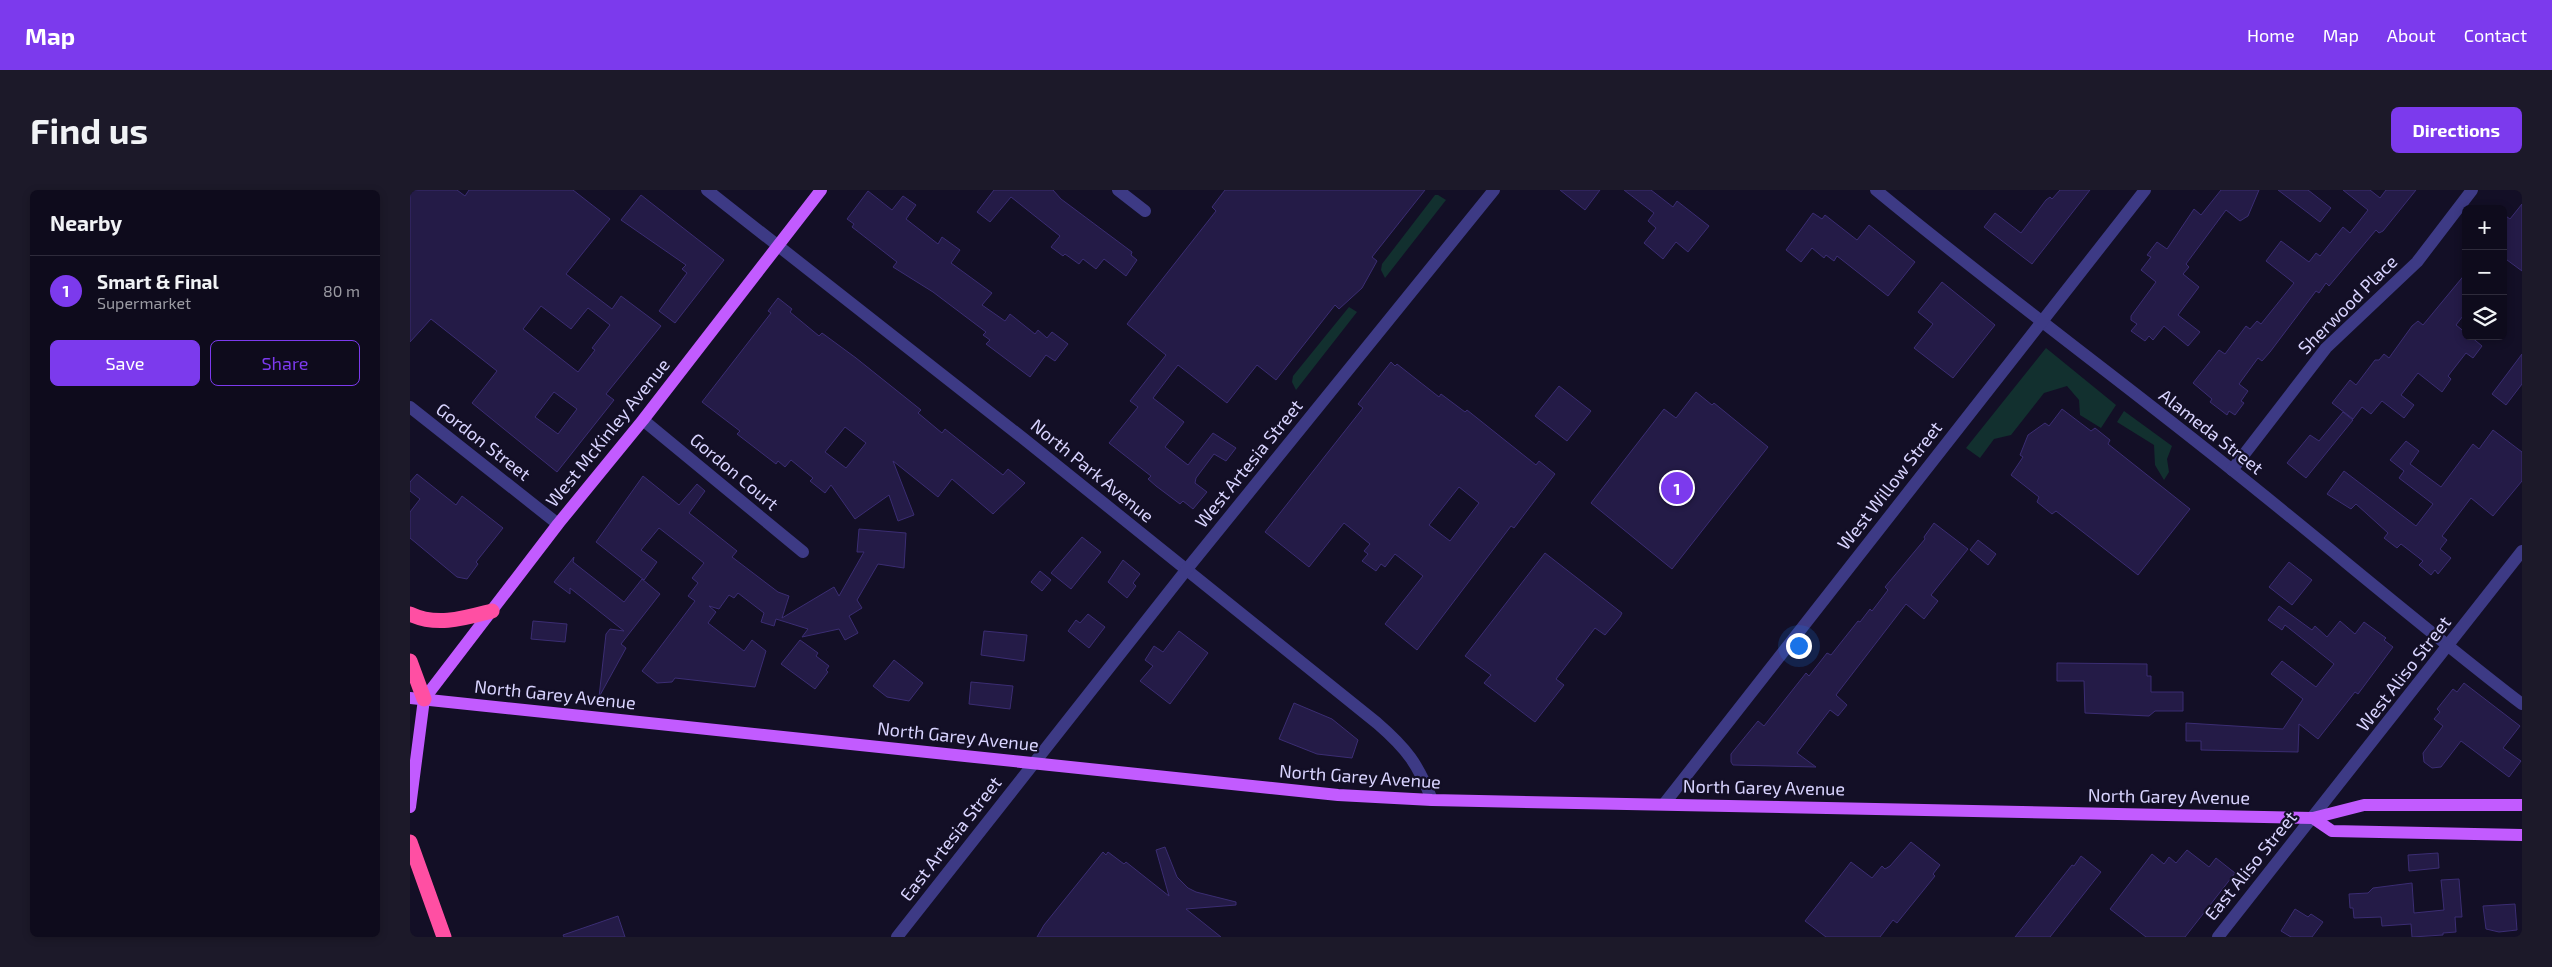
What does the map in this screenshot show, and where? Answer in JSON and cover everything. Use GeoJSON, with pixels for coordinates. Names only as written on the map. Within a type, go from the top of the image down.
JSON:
{"type":"FeatureCollection","features":[{"type":"Feature","properties":{"kind":"highway"},"geometry":{"type":"LineString","coordinates":[[410,614],[429,620],[442,621],[492,611]]}},
{"type":"Feature","properties":{"kind":"highway"},"geometry":{"type":"LineString","coordinates":[[410,661],[417,698]]}},
{"type":"Feature","properties":{"kind":"highway"},"geometry":{"type":"LineString","coordinates":[[410,842],[444,937]]}},
{"type":"Feature","properties":{"kind":"main road","name":"West McKinley Avenue"},"geometry":{"type":"LineString","coordinates":[[417,698],[492,611],[558,524],[643,420],[821,190]]}},
{"type":"Feature","properties":{"kind":"main road","name":"North Garey Avenue"},"geometry":{"type":"LineString","coordinates":[[417,698],[1338,795],[1432,800],[2313,818],[2364,805],[2522,805]]}},
{"type":"Feature","properties":{"kind":"main road"},"geometry":{"type":"LineString","coordinates":[[410,807],[417,698]]}},
{"type":"Feature","properties":{"kind":"main road"},"geometry":{"type":"LineString","coordinates":[[2313,818],[2332,831],[2522,835]]}},
{"type":"Feature","properties":{"kind":"street","name":"North Park Avenue"},"geometry":{"type":"LineString","coordinates":[[707,190],[1186,569],[1402,746],[1420,769],[1432,800]]}},
{"type":"Feature","properties":{"kind":"street"},"geometry":{"type":"LineString","coordinates":[[1118,190],[1145,211]]}},
{"type":"Feature","properties":{"kind":"street","name":"West Artesia Street"},"geometry":{"type":"LineString","coordinates":[[1033,763],[1186,569],[1494,190]]}},
{"type":"Feature","properties":{"kind":"street","name":"Alameda Street"},"geometry":{"type":"LineString","coordinates":[[1876,190],[2232,470],[2522,704]]}},
{"type":"Feature","properties":{"kind":"street","name":"West Willow Street"},"geometry":{"type":"LineString","coordinates":[[1664,804],[2145,190]]}},
{"type":"Feature","properties":{"kind":"street","name":"Sherwood Place"},"geometry":{"type":"LineString","coordinates":[[2232,470],[2326,348],[2417,262],[2472,190]]}},
{"type":"Feature","properties":{"kind":"street","name":"Gordon Street"},"geometry":{"type":"LineString","coordinates":[[410,406],[558,524]]}},
{"type":"Feature","properties":{"kind":"street","name":"Gordon Court"},"geometry":{"type":"LineString","coordinates":[[643,420],[803,552]]}},
{"type":"Feature","properties":{"kind":"street","name":"West Aliso Street"},"geometry":{"type":"LineString","coordinates":[[2313,818],[2522,551]]}},
{"type":"Feature","properties":{"kind":"street","name":"East Artesia Street"},"geometry":{"type":"LineString","coordinates":[[897,937],[1033,763]]}},
{"type":"Feature","properties":{"kind":"street","name":"East Aliso Street"},"geometry":{"type":"LineString","coordinates":[[2218,937],[2313,818]]}},
{"type":"Feature","properties":{"kind":"green space"},"geometry":{"type":"Polygon","coordinates":[[[1435,195],[1446,200],[1385,278],[1381,270],[1382,264],[1435,195]]]}},
{"type":"Feature","properties":{"kind":"green space"},"geometry":{"type":"Polygon","coordinates":[[[1349,307],[1357,312],[1296,390],[1292,382],[1293,376],[1349,307]]]}},
{"type":"Feature","properties":{"kind":"green space"},"geometry":{"type":"Polygon","coordinates":[[[2046,348],[2116,405],[2101,428],[2080,415],[2079,400],[2067,386],[2044,393],[2011,435],[1994,439],[1980,458],[1966,448],[2046,348]]]}},
{"type":"Feature","properties":{"kind":"green space"},"geometry":{"type":"Polygon","coordinates":[[[2124,411],[2172,446],[2167,459],[2169,472],[2164,480],[2155,465],[2154,445],[2117,422],[2124,411]]]}},
{"type":"Feature","properties":{"kind":"building"},"geometry":{"type":"Polygon","coordinates":[[[410,190],[457,190],[465,196],[469,190],[573,190],[610,219],[566,274],[612,309],[621,296],[661,326],[606,394],[614,400],[557,472],[472,403],[497,371],[431,319],[410,342],[410,190]],[[541,306],[523,329],[578,372],[595,350],[592,348],[610,325],[588,308],[571,329],[541,306]],[[554,392],[535,417],[558,434],[577,409],[554,392]]]}},
{"type":"Feature","properties":{"kind":"building"},"geometry":{"type":"Polygon","coordinates":[[[994,190],[1053,190],[1061,199],[1132,252],[1131,255],[1137,260],[1126,276],[1104,259],[1096,269],[1083,259],[1079,264],[1065,254],[1063,256],[1051,247],[1060,236],[1011,197],[990,222],[977,212],[994,190]]]}},
{"type":"Feature","properties":{"kind":"building"},"geometry":{"type":"Polygon","coordinates":[[[1225,190],[1425,190],[1372,257],[1377,261],[1362,288],[1339,309],[1335,305],[1276,380],[1257,365],[1227,403],[1178,365],[1153,398],[1184,422],[1165,447],[1188,465],[1213,433],[1236,448],[1226,461],[1214,454],[1196,478],[1195,483],[1207,492],[1193,509],[1183,501],[1180,504],[1156,486],[1148,479],[1151,476],[1109,443],[1138,407],[1130,401],[1166,355],[1127,324],[1216,211],[1212,207],[1225,190]]]}},
{"type":"Feature","properties":{"kind":"building"},"geometry":{"type":"Polygon","coordinates":[[[1560,190],[1600,190],[1585,210],[1560,190]]]}},
{"type":"Feature","properties":{"kind":"building"},"geometry":{"type":"Polygon","coordinates":[[[1624,190],[1651,190],[1673,207],[1677,201],[1709,226],[1688,252],[1676,242],[1663,259],[1644,243],[1656,228],[1648,221],[1654,213],[1624,190]]]}},
{"type":"Feature","properties":{"kind":"building"},"geometry":{"type":"Polygon","coordinates":[[[2060,190],[2090,190],[2032,264],[1984,227],[1995,213],[2021,233],[2046,200],[2050,197],[2052,199],[2060,190]]]}},
{"type":"Feature","properties":{"kind":"building"},"geometry":{"type":"Polygon","coordinates":[[[2221,190],[2259,190],[2248,216],[2240,221],[2226,210],[2186,264],[2189,267],[2183,274],[2199,287],[2178,315],[2200,332],[2188,346],[2164,326],[2153,340],[2149,336],[2145,341],[2131,331],[2137,324],[2131,320],[2131,316],[2156,282],[2141,270],[2151,257],[2147,255],[2157,242],[2167,249],[2194,209],[2201,215],[2221,190]]]}},
{"type":"Feature","properties":{"kind":"building"},"geometry":{"type":"Polygon","coordinates":[[[2278,190],[2308,190],[2331,208],[2320,222],[2278,190]]]}},
{"type":"Feature","properties":{"kind":"building"},"geometry":{"type":"Polygon","coordinates":[[[2343,190],[2370,190],[2380,198],[2386,190],[2416,190],[2383,231],[2379,233],[2376,230],[2329,286],[2326,283],[2319,293],[2316,291],[2262,361],[2258,358],[2239,384],[2248,391],[2241,401],[2244,403],[2235,415],[2229,411],[2227,415],[2210,402],[2212,399],[2193,383],[2219,350],[2225,354],[2246,326],[2250,329],[2257,321],[2261,324],[2294,283],[2266,261],[2281,241],[2309,262],[2316,253],[2320,256],[2343,227],[2350,233],[2368,210],[2343,190]]]}},
{"type":"Feature","properties":{"kind":"building"},"geometry":{"type":"Polygon","coordinates":[[[868,191],[892,210],[903,196],[916,205],[906,219],[938,244],[942,237],[960,250],[951,263],[992,293],[982,305],[1005,321],[1010,314],[1035,334],[1038,330],[1047,338],[1052,332],[1068,344],[1055,361],[1046,355],[1030,377],[986,344],[990,340],[983,335],[986,332],[933,292],[893,267],[897,262],[852,227],[854,224],[847,219],[868,191]]]}},
{"type":"Feature","properties":{"kind":"building"},"geometry":{"type":"Polygon","coordinates":[[[641,195],[724,260],[675,323],[659,311],[687,273],[682,269],[686,265],[621,220],[641,195]]]}},
{"type":"Feature","properties":{"kind":"building"},"geometry":{"type":"Polygon","coordinates":[[[2522,204],[2522,271],[2507,260],[2507,217],[2510,219],[2522,204]]]}},
{"type":"Feature","properties":{"kind":"building"},"geometry":{"type":"Polygon","coordinates":[[[1813,213],[1822,219],[1825,215],[1857,240],[1869,225],[1915,262],[1888,296],[1837,256],[1834,261],[1826,255],[1824,258],[1812,248],[1801,262],[1786,250],[1813,213]]]}},
{"type":"Feature","properties":{"kind":"building"},"geometry":{"type":"Polygon","coordinates":[[[2462,278],[2462,317],[2456,325],[2462,330],[2462,340],[2475,340],[2482,346],[2473,358],[2466,353],[2448,376],[2451,379],[2442,392],[2418,373],[2401,395],[2414,405],[2404,418],[2382,401],[2371,414],[2362,407],[2353,419],[2332,403],[2350,380],[2356,385],[2375,360],[2379,360],[2384,354],[2389,358],[2412,326],[2418,321],[2423,325],[2462,278]]]}},
{"type":"Feature","properties":{"kind":"building"},"geometry":{"type":"Polygon","coordinates":[[[1942,282],[1995,325],[1953,378],[1914,348],[1933,324],[1918,312],[1942,282]]]}},
{"type":"Feature","properties":{"kind":"building"},"geometry":{"type":"Polygon","coordinates":[[[778,298],[792,309],[790,312],[819,336],[822,333],[921,410],[918,413],[942,433],[945,429],[1003,475],[1008,469],[1025,483],[993,514],[952,479],[938,497],[893,461],[914,515],[898,521],[889,495],[855,519],[831,485],[825,493],[810,481],[813,478],[791,460],[785,467],[778,461],[776,464],[737,434],[740,431],[702,402],[771,313],[768,311],[778,298]],[[845,427],[825,452],[846,468],[866,443],[845,427]]]}},
{"type":"Feature","properties":{"kind":"building"},"geometry":{"type":"Polygon","coordinates":[[[2522,354],[2522,384],[2506,405],[2492,394],[2522,354]]]}},
{"type":"Feature","properties":{"kind":"building"},"geometry":{"type":"Polygon","coordinates":[[[1391,362],[1395,366],[1397,364],[1439,397],[1441,394],[1465,412],[1467,410],[1536,465],[1539,461],[1555,474],[1514,528],[1511,526],[1417,650],[1385,624],[1423,576],[1395,554],[1385,567],[1381,564],[1376,571],[1362,561],[1368,554],[1364,551],[1370,544],[1344,523],[1309,567],[1265,532],[1363,408],[1358,404],[1391,362]],[[1459,487],[1429,525],[1450,541],[1479,503],[1459,487]]]}},
{"type":"Feature","properties":{"kind":"building"},"geometry":{"type":"Polygon","coordinates":[[[1559,386],[1591,411],[1567,441],[1535,416],[1559,386]]]}},
{"type":"Feature","properties":{"kind":"building"},"geometry":{"type":"Polygon","coordinates":[[[1696,392],[1712,405],[1714,403],[1768,447],[1672,569],[1591,503],[1664,409],[1676,418],[1696,392]]]}},
{"type":"Feature","properties":{"kind":"building"},"geometry":{"type":"Polygon","coordinates":[[[2062,409],[2091,431],[2095,428],[2110,440],[2108,444],[2190,509],[2138,575],[2056,511],[2052,514],[2037,502],[2039,497],[2011,475],[2023,457],[2020,455],[2028,435],[2045,423],[2049,426],[2062,409]]]}},
{"type":"Feature","properties":{"kind":"building"},"geometry":{"type":"Polygon","coordinates":[[[2343,412],[2353,420],[2306,478],[2287,463],[2310,435],[2319,441],[2343,412]]]}},
{"type":"Feature","properties":{"kind":"building"},"geometry":{"type":"Polygon","coordinates":[[[2493,430],[2522,452],[2522,481],[2493,516],[2471,498],[2442,536],[2447,540],[2440,549],[2451,558],[2438,574],[2435,570],[2431,575],[2419,565],[2423,561],[2401,544],[2397,548],[2384,538],[2388,533],[2356,504],[2351,509],[2327,494],[2344,471],[2416,526],[2433,504],[2399,478],[2404,471],[2390,460],[2406,441],[2419,451],[2410,464],[2441,487],[2473,444],[2479,449],[2493,430]]]}},
{"type":"Feature","properties":{"kind":"building"},"geometry":{"type":"Polygon","coordinates":[[[417,474],[456,505],[462,496],[503,528],[476,562],[478,564],[467,579],[457,577],[410,538],[410,512],[420,499],[410,491],[410,482],[417,474]]]}},
{"type":"Feature","properties":{"kind":"building"},"geometry":{"type":"Polygon","coordinates":[[[643,476],[679,505],[697,484],[705,491],[689,513],[737,551],[732,557],[778,592],[789,596],[782,618],[834,587],[839,596],[864,552],[857,552],[859,529],[906,533],[904,568],[878,564],[857,600],[862,608],[849,616],[858,633],[845,640],[839,629],[802,637],[808,629],[776,619],[774,626],[761,622],[764,613],[738,593],[734,598],[729,595],[719,609],[709,606],[716,612],[708,623],[744,651],[752,640],[766,651],[755,687],[675,678],[672,682],[657,683],[642,671],[695,601],[688,596],[698,583],[692,578],[704,563],[659,528],[641,550],[657,562],[644,580],[596,542],[643,476]]]}},
{"type":"Feature","properties":{"kind":"building"},"geometry":{"type":"Polygon","coordinates":[[[1934,523],[1968,549],[1931,595],[1938,601],[1924,619],[1906,604],[1836,695],[1847,705],[1838,716],[1830,710],[1797,753],[1816,767],[1733,765],[1731,754],[1758,721],[1764,726],[1806,673],[1809,676],[1827,653],[1831,655],[1858,621],[1860,622],[1870,609],[1872,611],[1888,590],[1885,587],[1925,539],[1924,537],[1934,523]]]}},
{"type":"Feature","properties":{"kind":"building"},"geometry":{"type":"Polygon","coordinates":[[[1082,537],[1101,552],[1071,589],[1051,573],[1082,537]]]}},
{"type":"Feature","properties":{"kind":"building"},"geometry":{"type":"Polygon","coordinates":[[[1978,540],[1996,554],[1988,565],[1970,550],[1978,540]]]}},
{"type":"Feature","properties":{"kind":"building"},"geometry":{"type":"Polygon","coordinates":[[[1545,553],[1622,613],[1605,635],[1595,628],[1556,679],[1564,685],[1535,722],[1484,683],[1491,675],[1465,656],[1545,553]]]}},
{"type":"Feature","properties":{"kind":"building"},"geometry":{"type":"Polygon","coordinates":[[[574,557],[573,562],[624,602],[642,579],[660,594],[621,644],[626,648],[599,697],[606,634],[610,629],[624,631],[570,588],[570,594],[554,582],[574,557]]]}},
{"type":"Feature","properties":{"kind":"building"},"geometry":{"type":"Polygon","coordinates":[[[1123,560],[1140,574],[1133,583],[1136,586],[1127,598],[1108,582],[1123,560]]]}},
{"type":"Feature","properties":{"kind":"building"},"geometry":{"type":"Polygon","coordinates":[[[2289,562],[2312,580],[2292,605],[2269,587],[2289,562]]]}},
{"type":"Feature","properties":{"kind":"building"},"geometry":{"type":"Polygon","coordinates":[[[1040,571],[1051,580],[1042,591],[1031,582],[1040,571]]]}},
{"type":"Feature","properties":{"kind":"building"},"geometry":{"type":"Polygon","coordinates":[[[2279,606],[2312,630],[2315,626],[2327,637],[2340,621],[2355,634],[2364,622],[2386,638],[2384,640],[2393,647],[2358,694],[2355,692],[2318,739],[2299,724],[2298,752],[2201,750],[2201,741],[2186,741],[2186,723],[2283,729],[2303,699],[2271,674],[2282,661],[2316,687],[2334,664],[2285,625],[2282,630],[2268,620],[2279,606]]]}},
{"type":"Feature","properties":{"kind":"building"},"geometry":{"type":"Polygon","coordinates":[[[1088,614],[1105,627],[1089,648],[1068,631],[1076,620],[1080,623],[1088,614]]]}},
{"type":"Feature","properties":{"kind":"building"},"geometry":{"type":"Polygon","coordinates":[[[533,621],[567,624],[565,642],[531,639],[533,621]]]}},
{"type":"Feature","properties":{"kind":"building"},"geometry":{"type":"Polygon","coordinates":[[[984,631],[1027,635],[1024,661],[981,655],[984,631]]]}},
{"type":"Feature","properties":{"kind":"building"},"geometry":{"type":"Polygon","coordinates":[[[1179,631],[1208,653],[1170,704],[1140,681],[1153,666],[1145,660],[1154,646],[1163,652],[1179,631]]]}},
{"type":"Feature","properties":{"kind":"building"},"geometry":{"type":"Polygon","coordinates":[[[800,640],[818,653],[816,656],[829,666],[826,670],[828,672],[815,689],[781,664],[800,640]]]}},
{"type":"Feature","properties":{"kind":"building"},"geometry":{"type":"Polygon","coordinates":[[[894,660],[923,683],[909,701],[887,697],[873,686],[894,660]]]}},
{"type":"Feature","properties":{"kind":"building"},"geometry":{"type":"Polygon","coordinates":[[[2057,663],[2147,664],[2147,676],[2151,676],[2151,692],[2183,692],[2183,711],[2155,711],[2149,716],[2085,713],[2084,681],[2057,681],[2057,663]]]}},
{"type":"Feature","properties":{"kind":"building"},"geometry":{"type":"Polygon","coordinates":[[[971,682],[1013,686],[1010,709],[969,704],[971,682]]]}},
{"type":"Feature","properties":{"kind":"building"},"geometry":{"type":"Polygon","coordinates":[[[2464,683],[2520,726],[2503,748],[2521,761],[2509,777],[2461,741],[2441,767],[2432,768],[2424,762],[2423,753],[2443,726],[2434,719],[2440,712],[2437,709],[2453,689],[2457,692],[2464,683]]]}},
{"type":"Feature","properties":{"kind":"building"},"geometry":{"type":"Polygon","coordinates":[[[1294,703],[1332,719],[1358,740],[1352,758],[1317,754],[1279,739],[1294,703]]]}},
{"type":"Feature","properties":{"kind":"building"},"geometry":{"type":"Polygon","coordinates":[[[1911,842],[1940,865],[1933,874],[1935,876],[1897,923],[1893,920],[1880,937],[1826,937],[1805,921],[1851,862],[1872,878],[1882,866],[1885,869],[1890,866],[1911,842]]]}},
{"type":"Feature","properties":{"kind":"building"},"geometry":{"type":"Polygon","coordinates":[[[1165,847],[1177,877],[1188,888],[1196,892],[1236,902],[1236,905],[1186,909],[1221,937],[1037,937],[1044,925],[1103,852],[1106,855],[1108,852],[1124,864],[1126,862],[1169,896],[1156,850],[1165,847]]]}},
{"type":"Feature","properties":{"kind":"building"},"geometry":{"type":"Polygon","coordinates":[[[2187,850],[2209,867],[2216,858],[2235,873],[2185,937],[2146,937],[2110,909],[2152,854],[2164,864],[2169,857],[2176,863],[2187,850]]]}},
{"type":"Feature","properties":{"kind":"building"},"geometry":{"type":"Polygon","coordinates":[[[2438,853],[2439,868],[2409,871],[2408,855],[2438,853]]]}},
{"type":"Feature","properties":{"kind":"building"},"geometry":{"type":"Polygon","coordinates":[[[2081,856],[2101,872],[2050,937],[2015,937],[2072,865],[2074,866],[2081,856]]]}},
{"type":"Feature","properties":{"kind":"building"},"geometry":{"type":"Polygon","coordinates":[[[2459,879],[2462,917],[2455,917],[2456,932],[2443,933],[2443,935],[2412,937],[2411,924],[2382,926],[2381,917],[2354,918],[2353,908],[2350,908],[2349,894],[2368,893],[2373,888],[2412,883],[2414,913],[2444,910],[2441,880],[2459,879]]]}},
{"type":"Feature","properties":{"kind":"building"},"geometry":{"type":"Polygon","coordinates":[[[2515,904],[2517,930],[2499,932],[2486,929],[2483,906],[2515,904]]]}},
{"type":"Feature","properties":{"kind":"building"},"geometry":{"type":"Polygon","coordinates":[[[2295,909],[2308,917],[2311,914],[2323,922],[2312,937],[2291,937],[2281,931],[2295,909]]]}},
{"type":"Feature","properties":{"kind":"building"},"geometry":{"type":"Polygon","coordinates":[[[618,916],[625,937],[564,937],[563,935],[618,916]]]}},
{"type":"Feature","properties":{"kind":"place","name":"Smart & Final"},"geometry":{"type":"Point","coordinates":[1677,488]}}]}
